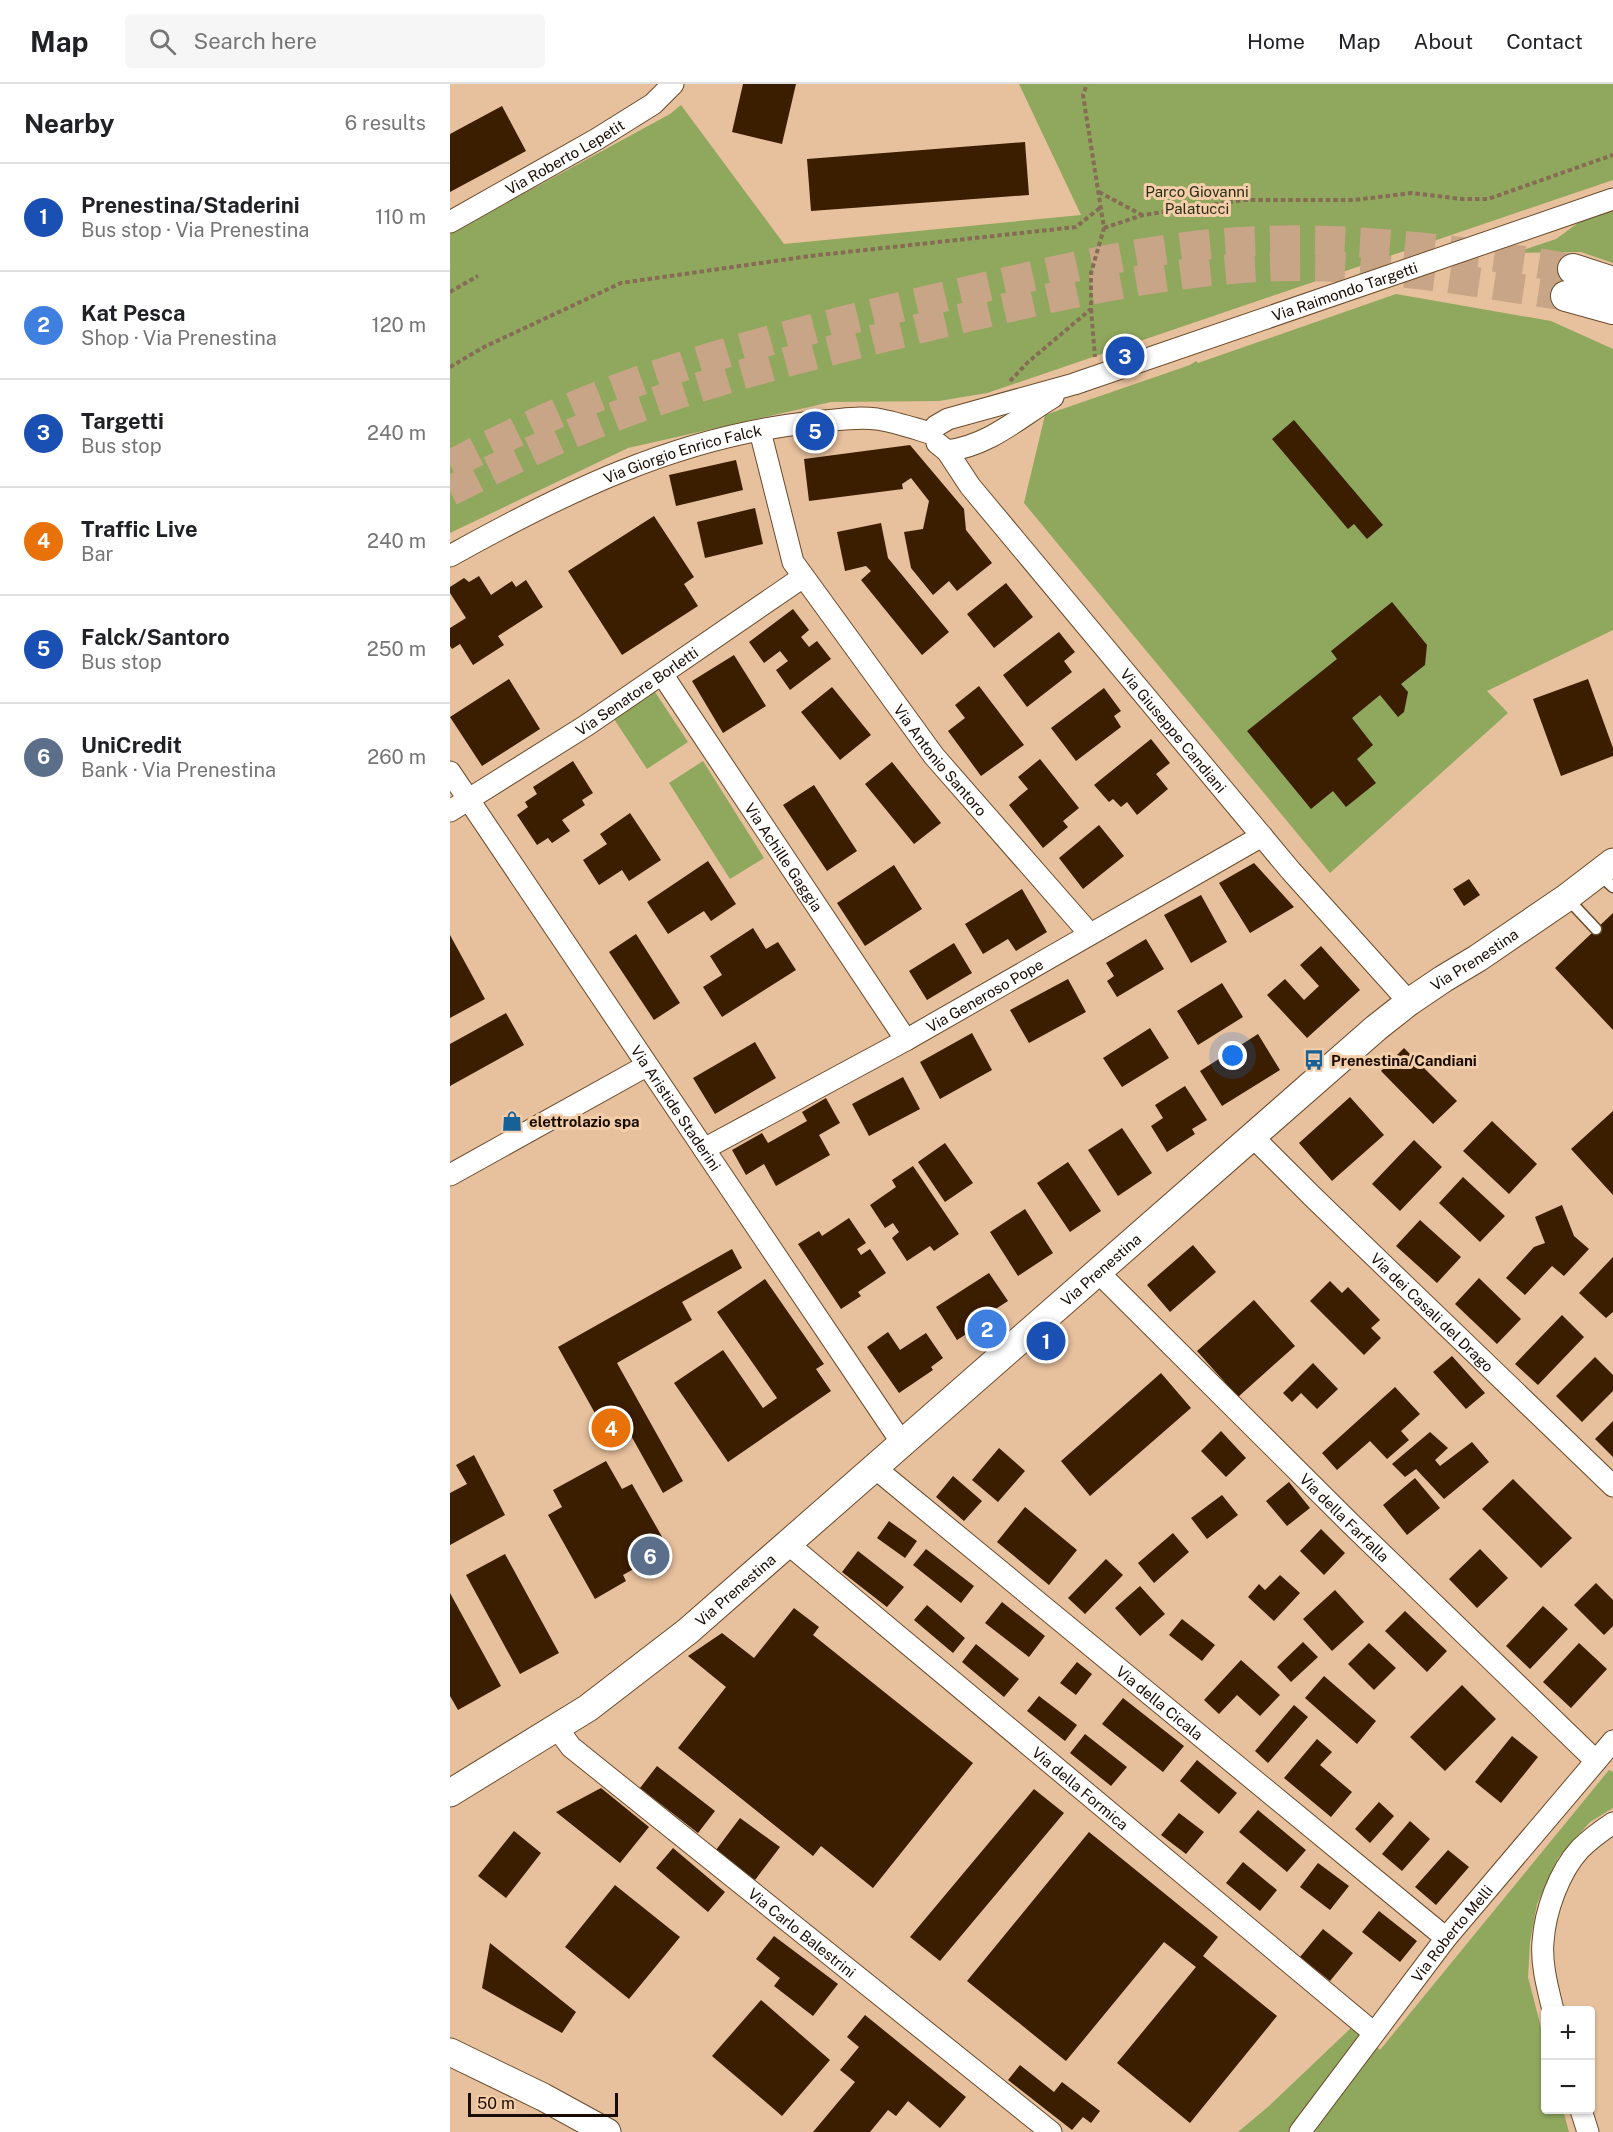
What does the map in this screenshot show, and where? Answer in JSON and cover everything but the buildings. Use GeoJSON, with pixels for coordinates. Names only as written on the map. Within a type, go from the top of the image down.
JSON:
{"type":"FeatureCollection","features":[{"type":"Feature","properties":{"kind":"main road"},"geometry":{"type":"LineString","coordinates":[[1613,282],[1570,283],[1613,309]]}},
{"type":"Feature","properties":{"kind":"street","name":"Via Roberto Lepetit"},"geometry":{"type":"LineString","coordinates":[[450,222],[597,140],[653,104],[673,84]]}},
{"type":"Feature","properties":{"kind":"street","name":"Via Raimondo Targetti"},"geometry":{"type":"LineString","coordinates":[[930,433],[936,426],[948,419],[1074,384],[1613,199]]}},
{"type":"Feature","properties":{"kind":"street","name":"Via Raimondo Targetti"},"geometry":{"type":"LineString","coordinates":[[947,451],[973,446],[1005,429],[1074,384]]}},
{"type":"Feature","properties":{"kind":"street"},"geometry":{"type":"LineString","coordinates":[[988,409],[1000,418],[1005,429]]}},
{"type":"Feature","properties":{"kind":"street","name":"Via Giorgio Enrico Falck"},"geometry":{"type":"LineString","coordinates":[[450,556],[557,498],[627,468],[674,452],[760,430],[857,418],[888,422],[930,433]]}},
{"type":"Feature","properties":{"kind":"street","name":"Via Antonio Santoro"},"geometry":{"type":"LineString","coordinates":[[760,430],[793,562],[934,756],[1089,933]]}},
{"type":"Feature","properties":{"kind":"street"},"geometry":{"type":"LineString","coordinates":[[930,433],[947,451]]}},
{"type":"Feature","properties":{"kind":"street","name":"Via Giuseppe Candiani"},"geometry":{"type":"LineString","coordinates":[[947,451],[970,486],[1291,871],[1409,1002]]}},
{"type":"Feature","properties":{"kind":"street","name":"Via Senatore Borletti"},"geometry":{"type":"LineString","coordinates":[[450,811],[469,801],[662,674],[803,577]]}},
{"type":"Feature","properties":{"kind":"street","name":"Via Achille Gaggia"},"geometry":{"type":"LineString","coordinates":[[662,674],[906,1040]]}},
{"type":"Feature","properties":{"kind":"street","name":"Via Aristide Staderini"},"geometry":{"type":"LineString","coordinates":[[450,772],[902,1443]]}},
{"type":"Feature","properties":{"kind":"street","name":"Via Generoso Pope"},"geometry":{"type":"LineString","coordinates":[[704,1149],[906,1040],[1089,933],[1262,836]]}},
{"type":"Feature","properties":{"kind":"street","name":"Via Prenestina"},"geometry":{"type":"LineString","coordinates":[[450,1793],[556,1728],[618,1686],[662,1652],[1340,1059],[1409,1002],[1566,898],[1608,874]]}},
{"type":"Feature","properties":{"kind":"street"},"geometry":{"type":"LineString","coordinates":[[450,1175],[646,1065]]}},
{"type":"Feature","properties":{"kind":"street","name":"Via dei Casali del Drago"},"geometry":{"type":"LineString","coordinates":[[1252,1136],[1613,1486]]}},
{"type":"Feature","properties":{"kind":"street","name":"Via della Farfalla"},"geometry":{"type":"LineString","coordinates":[[1098,1272],[1350,1523],[1596,1761]]}},
{"type":"Feature","properties":{"kind":"street","name":"Via della Cicala"},"geometry":{"type":"LineString","coordinates":[[875,1467],[1446,1938]]}},
{"type":"Feature","properties":{"kind":"street","name":"Via della Formica"},"geometry":{"type":"LineString","coordinates":[[788,1544],[1374,2033]]}},
{"type":"Feature","properties":{"kind":"street","name":"Via Carlo Balestrini"},"geometry":{"type":"LineString","coordinates":[[556,1728],[571,1747],[1051,2132]]}},
{"type":"Feature","properties":{"kind":"street","name":"Via Roberto Melli"},"geometry":{"type":"LineString","coordinates":[[1300,2132],[1446,1938],[1613,1741]]}},
{"type":"Feature","properties":{"kind":"street"},"geometry":{"type":"LineString","coordinates":[[1552,2006],[1543,1951],[1547,1920],[1559,1884],[1572,1859],[1592,1838],[1613,1823]]}},
{"type":"Feature","properties":{"kind":"street"},"geometry":{"type":"LineString","coordinates":[[450,2052],[579,2122],[608,2132]]}},
{"type":"Feature","properties":{"kind":"street"},"geometry":{"type":"LineString","coordinates":[[1583,2114],[1588,2132]]}},
{"type":"Feature","properties":{"kind":"lane"},"geometry":{"type":"LineString","coordinates":[[1566,898],[1596,929]]}},
{"type":"Feature","properties":{"kind":"path"},"geometry":{"type":"LineString","coordinates":[[1087,84],[1083,95],[1104,228],[1091,273],[1096,376]]}},
{"type":"Feature","properties":{"kind":"path"},"geometry":{"type":"LineString","coordinates":[[1104,228],[1143,215],[1244,200],[1354,200],[1412,193],[1462,199],[1488,199],[1613,155]]}},
{"type":"Feature","properties":{"kind":"path"},"geometry":{"type":"LineString","coordinates":[[1099,192],[1143,215]]}},
{"type":"Feature","properties":{"kind":"path"},"geometry":{"type":"LineString","coordinates":[[450,367],[484,347],[621,283],[810,256],[1076,227],[1101,207]]}},
{"type":"Feature","properties":{"kind":"path"},"geometry":{"type":"LineString","coordinates":[[450,292],[477,276]]}},
{"type":"Feature","properties":{"kind":"path"},"geometry":{"type":"LineString","coordinates":[[988,409],[1004,387],[1027,363],[1091,309]]}},
{"type":"Feature","properties":{"kind":"green space","name":"Parco Giovanni Palatucci"},"geometry":{"type":"Polygon","coordinates":[[[1019,84],[1613,84],[1613,180],[987,393],[939,401],[831,402],[628,448],[450,533],[450,234],[670,114],[681,105],[784,244],[1081,215],[1019,84]]]}},
{"type":"Feature","properties":{"kind":"green space"},"geometry":{"type":"Polygon","coordinates":[[[1613,209],[1613,263],[1581,252],[1514,253],[1556,239],[1582,220],[1613,209]]]}},
{"type":"Feature","properties":{"kind":"green space"},"geometry":{"type":"Polygon","coordinates":[[[1396,294],[1551,321],[1613,349],[1613,630],[1487,691],[1508,713],[1330,873],[1024,503],[1045,415],[1196,361],[1198,363],[1396,294]]]}},
{"type":"Feature","properties":{"kind":"green space"},"geometry":{"type":"Polygon","coordinates":[[[653,689],[688,742],[647,769],[612,716],[653,689]]]}},
{"type":"Feature","properties":{"kind":"green space"},"geometry":{"type":"Polygon","coordinates":[[[703,761],[764,858],[730,879],[669,783],[703,761]]]}},
{"type":"Feature","properties":{"kind":"green space"},"geometry":{"type":"Polygon","coordinates":[[[1609,1770],[1613,1772],[1613,1808],[1590,1822],[1558,1858],[1537,1904],[1530,1942],[1528,1977],[1541,2027],[1541,2114],[1564,2114],[1569,2132],[1238,2132],[1269,2106],[1352,2027],[1380,2050],[1609,1770]]]}},
{"type":"Feature","properties":{"kind":"tunnel"},"geometry":{"type":"LineString","coordinates":[[450,465],[588,400],[718,355],[926,301],[1076,266],[1149,252],[1223,243],[1339,241],[1418,247],[1573,269]]}},
{"type":"Feature","properties":{"kind":"tunnel"},"geometry":{"type":"LineString","coordinates":[[450,491],[571,434],[653,402],[694,389],[859,343],[1114,285],[1246,268],[1325,266],[1429,275],[1566,296]]}},
{"type":"Feature","properties":{"kind":"place","name":"Targetti"},"geometry":{"type":"Point","coordinates":[1125,356]}},
{"type":"Feature","properties":{"kind":"place","name":"Falck/Santoro"},"geometry":{"type":"Point","coordinates":[815,431]}},
{"type":"Feature","properties":{"kind":"place","name":"Prenestina/Candiani"},"geometry":{"type":"Point","coordinates":[1314,1060]}},
{"type":"Feature","properties":{"kind":"place","name":"elettrolazio spa"},"geometry":{"type":"Point","coordinates":[512,1121]}},
{"type":"Feature","properties":{"kind":"place","name":"Kat Pesca"},"geometry":{"type":"Point","coordinates":[987,1329]}},
{"type":"Feature","properties":{"kind":"place","name":"Prenestina/Staderini"},"geometry":{"type":"Point","coordinates":[1046,1341]}},
{"type":"Feature","properties":{"kind":"place","name":"Traffic Live"},"geometry":{"type":"Point","coordinates":[611,1428]}},
{"type":"Feature","properties":{"kind":"place","name":"UniCredit"},"geometry":{"type":"Point","coordinates":[650,1556]}}]}
